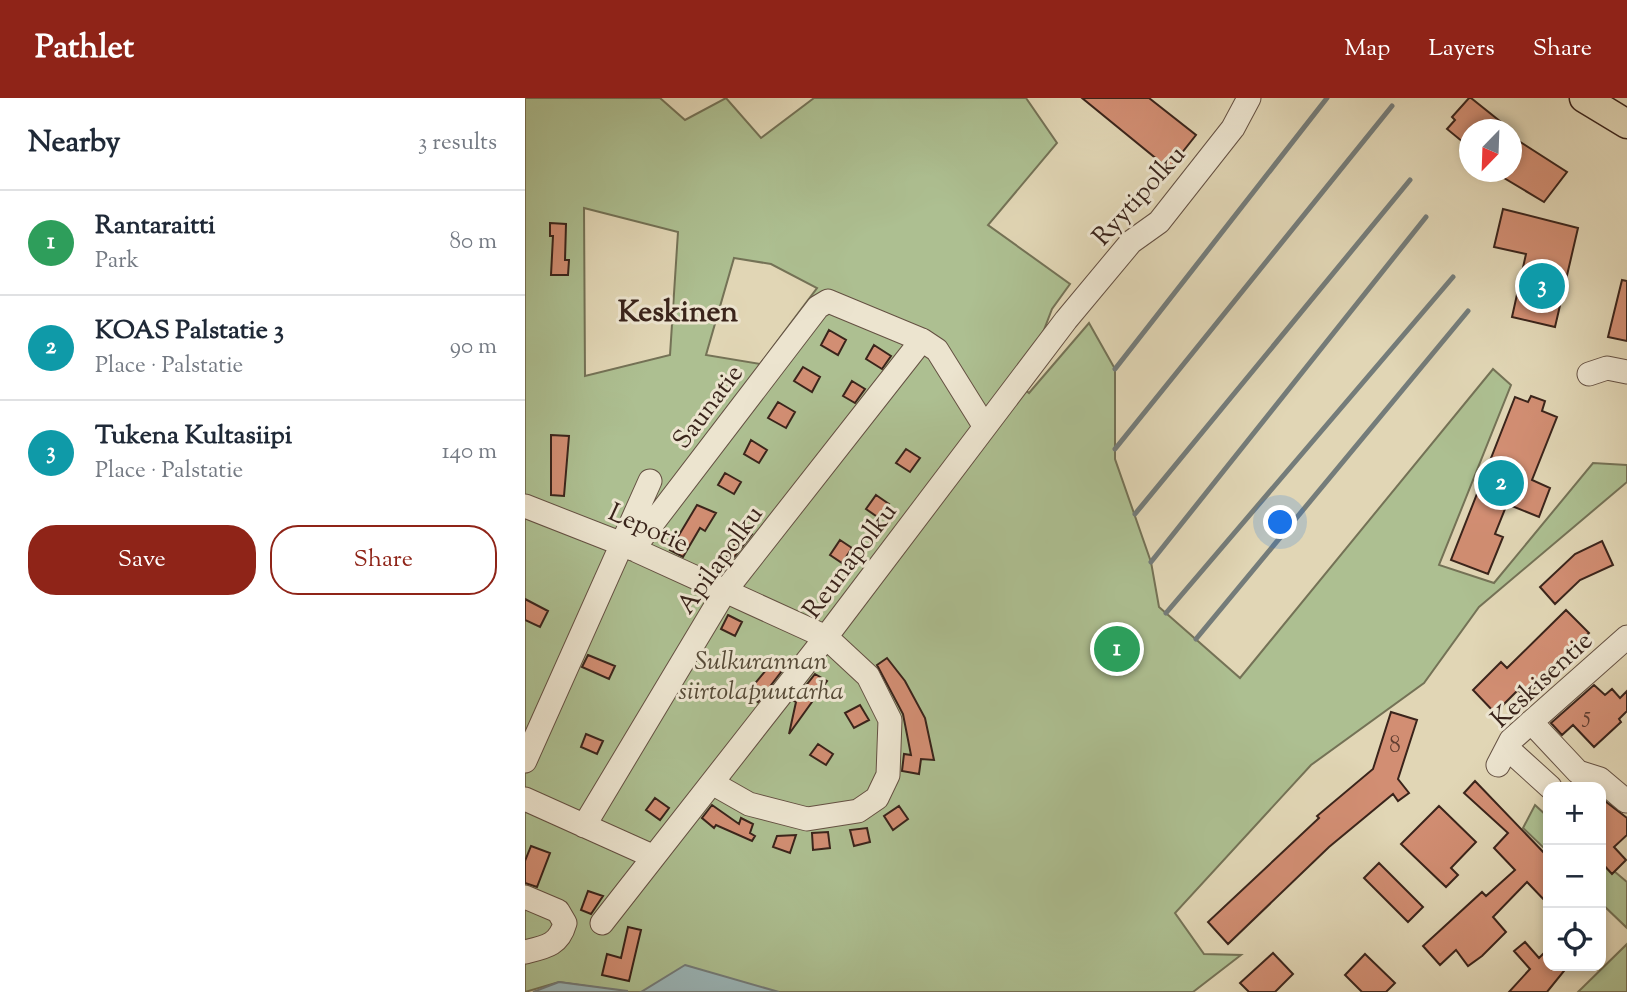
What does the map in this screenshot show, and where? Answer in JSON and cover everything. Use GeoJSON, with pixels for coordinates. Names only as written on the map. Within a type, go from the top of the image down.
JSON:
{"type":"FeatureCollection","features":[{"type":"Feature","properties":{"kind":"main road"},"geometry":{"type":"LineString","coordinates":[[1584,98],[1627,124]]}},
{"type":"Feature","properties":{"kind":"street","name":"Ryytipolku"},"geometry":{"type":"LineString","coordinates":[[1062,326],[1131,243],[1159,222],[1233,128],[1249,98]]}},
{"type":"Feature","properties":{"kind":"street","name":"Saunatie"},"geometry":{"type":"LineString","coordinates":[[525,761],[628,547],[818,307],[828,301],[922,340]]}},
{"type":"Feature","properties":{"kind":"street","name":"Reunapolku"},"geometry":{"type":"LineString","coordinates":[[602,923],[826,637],[1062,326]]}},
{"type":"Feature","properties":{"kind":"street"},"geometry":{"type":"LineString","coordinates":[[922,340],[937,350],[985,427]]}},
{"type":"Feature","properties":{"kind":"street","name":"Apilapolku"},"geometry":{"type":"LineString","coordinates":[[585,826],[726,591],[922,340]]}},
{"type":"Feature","properties":{"kind":"street"},"geometry":{"type":"LineString","coordinates":[[1590,374],[1607,368],[1627,372]]}},
{"type":"Feature","properties":{"kind":"street"},"geometry":{"type":"LineString","coordinates":[[628,547],[650,481]]}},
{"type":"Feature","properties":{"kind":"street","name":"Lepotie"},"geometry":{"type":"LineString","coordinates":[[525,506],[628,547],[826,637],[868,676],[890,720],[888,775],[877,798],[857,811],[807,819],[749,804],[712,783]]}},
{"type":"Feature","properties":{"kind":"street","name":"Keskisentie"},"geometry":{"type":"LineString","coordinates":[[1543,783],[1502,757],[1511,740],[1624,646]]}},
{"type":"Feature","properties":{"kind":"street"},"geometry":{"type":"LineString","coordinates":[[1531,722],[1578,772],[1592,782]]}},
{"type":"Feature","properties":{"kind":"street"},"geometry":{"type":"LineString","coordinates":[[1606,790],[1627,801]]}},
{"type":"Feature","properties":{"kind":"street"},"geometry":{"type":"LineString","coordinates":[[525,799],[652,856]]}},
{"type":"Feature","properties":{"kind":"street"},"geometry":{"type":"LineString","coordinates":[[525,897],[558,911],[565,923],[561,937],[550,946],[525,952]]}},
{"type":"Feature","properties":{"kind":"green space","name":"Sulkurannan siirtolapuutarha"},"geometry":{"type":"Polygon","coordinates":[[[525,98],[660,98],[685,120],[726,98],[761,138],[814,98],[1026,98],[1057,143],[988,225],[1070,284],[1052,309],[1042,335],[1011,378],[1029,393],[1089,323],[1115,369],[1115,459],[1151,562],[1159,607],[1240,678],[1493,369],[1511,385],[1439,565],[1494,583],[1593,463],[1627,465],[1627,482],[1479,607],[1424,683],[1311,765],[1175,913],[1204,954],[1241,955],[1193,992],[627,992],[559,982],[525,992],[525,98]],[[584,208],[585,376],[670,355],[678,232],[584,208]],[[734,258],[706,355],[760,364],[817,288],[771,264],[734,258]]]}},
{"type":"Feature","properties":{"kind":"green space"},"geometry":{"type":"Polygon","coordinates":[[[1535,805],[1543,812],[1543,847],[1523,828],[1535,805]]]}},
{"type":"Feature","properties":{"kind":"green space"},"geometry":{"type":"Polygon","coordinates":[[[1606,864],[1627,882],[1627,928],[1606,908],[1606,864]]]}},
{"type":"Feature","properties":{"kind":"green space"},"geometry":{"type":"Polygon","coordinates":[[[1627,944],[1627,992],[1578,992],[1599,971],[1606,971],[1606,965],[1627,944]]]}},
{"type":"Feature","properties":{"kind":"water"},"geometry":{"type":"Polygon","coordinates":[[[685,965],[779,992],[641,992],[685,965]]]}},
{"type":"Feature","properties":{"kind":"water"},"geometry":{"type":"Polygon","coordinates":[[[559,982],[627,991],[627,992],[533,992],[559,982]]]}},
{"type":"Feature","properties":{"kind":"building"},"geometry":{"type":"Polygon","coordinates":[[[1082,98],[1149,98],[1196,135],[1169,169],[1082,98]]]}},
{"type":"Feature","properties":{"kind":"building"},"geometry":{"type":"Polygon","coordinates":[[[1471,98],[1497,119],[1459,119],[1459,139],[1447,129],[1455,120],[1452,117],[1471,98]]]}},
{"type":"Feature","properties":{"kind":"building"},"geometry":{"type":"Polygon","coordinates":[[[1522,143],[1567,172],[1544,202],[1511,182],[1522,182],[1522,143]]]}},
{"type":"Feature","properties":{"kind":"building"},"geometry":{"type":"Polygon","coordinates":[[[1503,209],[1578,228],[1555,327],[1512,317],[1526,254],[1494,247],[1503,209]]]}},
{"type":"Feature","properties":{"kind":"building"},"geometry":{"type":"Polygon","coordinates":[[[550,223],[566,224],[565,260],[569,260],[568,275],[551,275],[553,236],[550,236],[550,223]]]}},
{"type":"Feature","properties":{"kind":"building"},"geometry":{"type":"Polygon","coordinates":[[[1622,280],[1627,281],[1627,341],[1608,337],[1622,280]]]}},
{"type":"Feature","properties":{"kind":"building"},"geometry":{"type":"Polygon","coordinates":[[[829,330],[846,340],[838,355],[821,345],[829,330]]]}},
{"type":"Feature","properties":{"kind":"building"},"geometry":{"type":"Polygon","coordinates":[[[874,345],[891,356],[882,369],[866,359],[874,345]]]}},
{"type":"Feature","properties":{"kind":"building"},"geometry":{"type":"Polygon","coordinates":[[[803,367],[820,377],[812,392],[794,381],[803,367]]]}},
{"type":"Feature","properties":{"kind":"building"},"geometry":{"type":"Polygon","coordinates":[[[852,381],[865,389],[855,403],[843,396],[852,381]]]}},
{"type":"Feature","properties":{"kind":"building"},"geometry":{"type":"Polygon","coordinates":[[[1531,396],[1545,401],[1542,411],[1557,417],[1532,480],[1550,488],[1539,517],[1507,504],[1495,534],[1503,537],[1488,574],[1451,560],[1515,397],[1528,402],[1531,396]]]}},
{"type":"Feature","properties":{"kind":"building"},"geometry":{"type":"Polygon","coordinates":[[[778,402],[795,412],[786,428],[768,418],[778,402]]]}},
{"type":"Feature","properties":{"kind":"building"},"geometry":{"type":"Polygon","coordinates":[[[551,435],[569,436],[564,496],[551,495],[551,435]]]}},
{"type":"Feature","properties":{"kind":"building"},"geometry":{"type":"Polygon","coordinates":[[[751,440],[767,450],[759,463],[744,454],[751,440]]]}},
{"type":"Feature","properties":{"kind":"building"},"geometry":{"type":"Polygon","coordinates":[[[906,449],[920,458],[910,472],[896,463],[906,449]]]}},
{"type":"Feature","properties":{"kind":"building"},"geometry":{"type":"Polygon","coordinates":[[[725,473],[741,482],[734,494],[718,485],[725,473]]]}},
{"type":"Feature","properties":{"kind":"building"},"geometry":{"type":"Polygon","coordinates":[[[876,495],[889,504],[879,518],[866,509],[876,495]]]}},
{"type":"Feature","properties":{"kind":"building"},"geometry":{"type":"Polygon","coordinates":[[[697,505],[716,513],[705,531],[700,528],[683,557],[670,550],[697,505]]]}},
{"type":"Feature","properties":{"kind":"building"},"geometry":{"type":"Polygon","coordinates":[[[743,529],[752,534],[721,574],[711,569],[718,558],[724,562],[743,529]]]}},
{"type":"Feature","properties":{"kind":"building"},"geometry":{"type":"Polygon","coordinates":[[[840,540],[852,548],[842,563],[830,555],[840,540]]]}},
{"type":"Feature","properties":{"kind":"building"},"geometry":{"type":"Polygon","coordinates":[[[1602,541],[1613,565],[1580,580],[1555,604],[1540,587],[1575,554],[1602,541]]]}},
{"type":"Feature","properties":{"kind":"building"},"geometry":{"type":"Polygon","coordinates":[[[525,599],[548,611],[540,627],[525,620],[525,599]]]}},
{"type":"Feature","properties":{"kind":"building"},"geometry":{"type":"Polygon","coordinates":[[[1566,610],[1589,633],[1525,697],[1518,690],[1495,713],[1473,690],[1501,662],[1507,668],[1566,610]]]}},
{"type":"Feature","properties":{"kind":"building"},"geometry":{"type":"Polygon","coordinates":[[[728,615],[742,622],[735,636],[721,629],[728,615]]]}},
{"type":"Feature","properties":{"kind":"building"},"geometry":{"type":"Polygon","coordinates":[[[588,655],[615,666],[609,679],[582,667],[588,655]]]}},
{"type":"Feature","properties":{"kind":"building"},"geometry":{"type":"Polygon","coordinates":[[[776,658],[788,663],[758,702],[747,693],[776,658]]]}},
{"type":"Feature","properties":{"kind":"building"},"geometry":{"type":"Polygon","coordinates":[[[887,658],[905,681],[925,718],[934,760],[921,759],[919,774],[902,771],[904,754],[911,755],[903,714],[877,665],[887,658]]]}},
{"type":"Feature","properties":{"kind":"building"},"geometry":{"type":"Polygon","coordinates":[[[815,674],[827,681],[789,734],[796,702],[794,701],[815,674]]]}},
{"type":"Feature","properties":{"kind":"building"},"geometry":{"type":"Polygon","coordinates":[[[1594,685],[1605,695],[1612,689],[1620,698],[1627,691],[1627,711],[1619,719],[1621,722],[1594,747],[1573,725],[1562,735],[1551,723],[1594,685]]]}},
{"type":"Feature","properties":{"kind":"building"},"geometry":{"type":"Polygon","coordinates":[[[860,705],[869,720],[854,728],[845,713],[860,705]]]}},
{"type":"Feature","properties":{"kind":"building"},"geometry":{"type":"Polygon","coordinates":[[[1391,712],[1417,720],[1398,779],[1409,793],[1398,801],[1393,794],[1329,847],[1228,944],[1208,922],[1319,818],[1317,816],[1373,769],[1391,712]]]}},
{"type":"Feature","properties":{"kind":"building"},"geometry":{"type":"Polygon","coordinates":[[[586,734],[603,741],[597,754],[581,747],[586,734]]]}},
{"type":"Feature","properties":{"kind":"building"},"geometry":{"type":"Polygon","coordinates":[[[818,744],[833,754],[826,765],[810,755],[818,744]]]}},
{"type":"Feature","properties":{"kind":"building"},"geometry":{"type":"Polygon","coordinates":[[[1475,781],[1543,852],[1543,899],[1527,882],[1493,917],[1506,932],[1482,956],[1468,966],[1456,950],[1440,965],[1423,946],[1482,892],[1486,896],[1515,870],[1494,848],[1508,833],[1464,793],[1475,781]]]}},
{"type":"Feature","properties":{"kind":"building"},"geometry":{"type":"Polygon","coordinates":[[[655,798],[669,808],[660,820],[646,810],[655,798]]]}},
{"type":"Feature","properties":{"kind":"building"},"geometry":{"type":"Polygon","coordinates":[[[1606,802],[1627,818],[1627,835],[1614,847],[1626,860],[1612,874],[1606,867],[1606,802]]]}},
{"type":"Feature","properties":{"kind":"building"},"geometry":{"type":"Polygon","coordinates":[[[712,805],[739,824],[741,818],[753,824],[750,833],[755,836],[752,841],[716,825],[714,828],[702,818],[712,805]]]}},
{"type":"Feature","properties":{"kind":"building"},"geometry":{"type":"Polygon","coordinates":[[[899,806],[908,819],[893,830],[884,816],[899,806]]]}},
{"type":"Feature","properties":{"kind":"building"},"geometry":{"type":"Polygon","coordinates":[[[1439,806],[1476,842],[1451,868],[1458,875],[1446,887],[1401,844],[1439,806]]]}},
{"type":"Feature","properties":{"kind":"building"},"geometry":{"type":"Polygon","coordinates":[[[867,828],[870,842],[854,846],[850,830],[867,828]]]}},
{"type":"Feature","properties":{"kind":"building"},"geometry":{"type":"Polygon","coordinates":[[[828,832],[830,848],[813,850],[812,833],[828,832]]]}},
{"type":"Feature","properties":{"kind":"building"},"geometry":{"type":"Polygon","coordinates":[[[796,835],[790,853],[773,847],[777,836],[796,835]]]}},
{"type":"Feature","properties":{"kind":"building"},"geometry":{"type":"Polygon","coordinates":[[[531,846],[550,853],[537,887],[525,883],[525,861],[531,846]]]}},
{"type":"Feature","properties":{"kind":"building"},"geometry":{"type":"Polygon","coordinates":[[[1379,863],[1423,907],[1408,922],[1364,878],[1379,863]]]}},
{"type":"Feature","properties":{"kind":"building"},"geometry":{"type":"Polygon","coordinates":[[[588,891],[603,896],[591,914],[581,910],[588,891]]]}},
{"type":"Feature","properties":{"kind":"building"},"geometry":{"type":"Polygon","coordinates":[[[628,927],[641,930],[629,981],[602,975],[607,954],[621,958],[628,927]]]}},
{"type":"Feature","properties":{"kind":"building"},"geometry":{"type":"Polygon","coordinates":[[[1525,942],[1539,958],[1543,954],[1543,971],[1564,971],[1547,992],[1509,992],[1530,969],[1514,951],[1525,942]]]}},
{"type":"Feature","properties":{"kind":"building"},"geometry":{"type":"Polygon","coordinates":[[[1273,953],[1293,974],[1275,992],[1249,992],[1240,983],[1273,953]]]}},
{"type":"Feature","properties":{"kind":"building"},"geometry":{"type":"Polygon","coordinates":[[[1365,954],[1395,983],[1386,992],[1362,992],[1345,975],[1365,954]]]}},
{"type":"Feature","properties":{"kind":"waterway"},"geometry":{"type":"LineString","coordinates":[[1115,369],[1327,98]]}},
{"type":"Feature","properties":{"kind":"waterway"},"geometry":{"type":"LineString","coordinates":[[1115,449],[1392,106]]}},
{"type":"Feature","properties":{"kind":"waterway"},"geometry":{"type":"LineString","coordinates":[[1135,514],[1410,180]]}},
{"type":"Feature","properties":{"kind":"waterway"},"geometry":{"type":"LineString","coordinates":[[1151,562],[1426,217]]}},
{"type":"Feature","properties":{"kind":"waterway"},"geometry":{"type":"LineString","coordinates":[[1166,613],[1453,277]]}},
{"type":"Feature","properties":{"kind":"waterway"},"geometry":{"type":"LineString","coordinates":[[1196,639],[1468,311]]}},
{"type":"Feature","properties":{"kind":"place","name":"Tukena Kultasiipi"},"geometry":{"type":"Point","coordinates":[1542,286]}},
{"type":"Feature","properties":{"kind":"place","name":"KOAS Palstatie 3"},"geometry":{"type":"Point","coordinates":[1501,483]}},
{"type":"Feature","properties":{"kind":"place","name":"Rantaraitti"},"geometry":{"type":"Point","coordinates":[1117,649]}},
{"type":"Feature","properties":{"kind":"district","name":"Keskinen"},"geometry":{"type":"Point","coordinates":[678,311]}}]}
